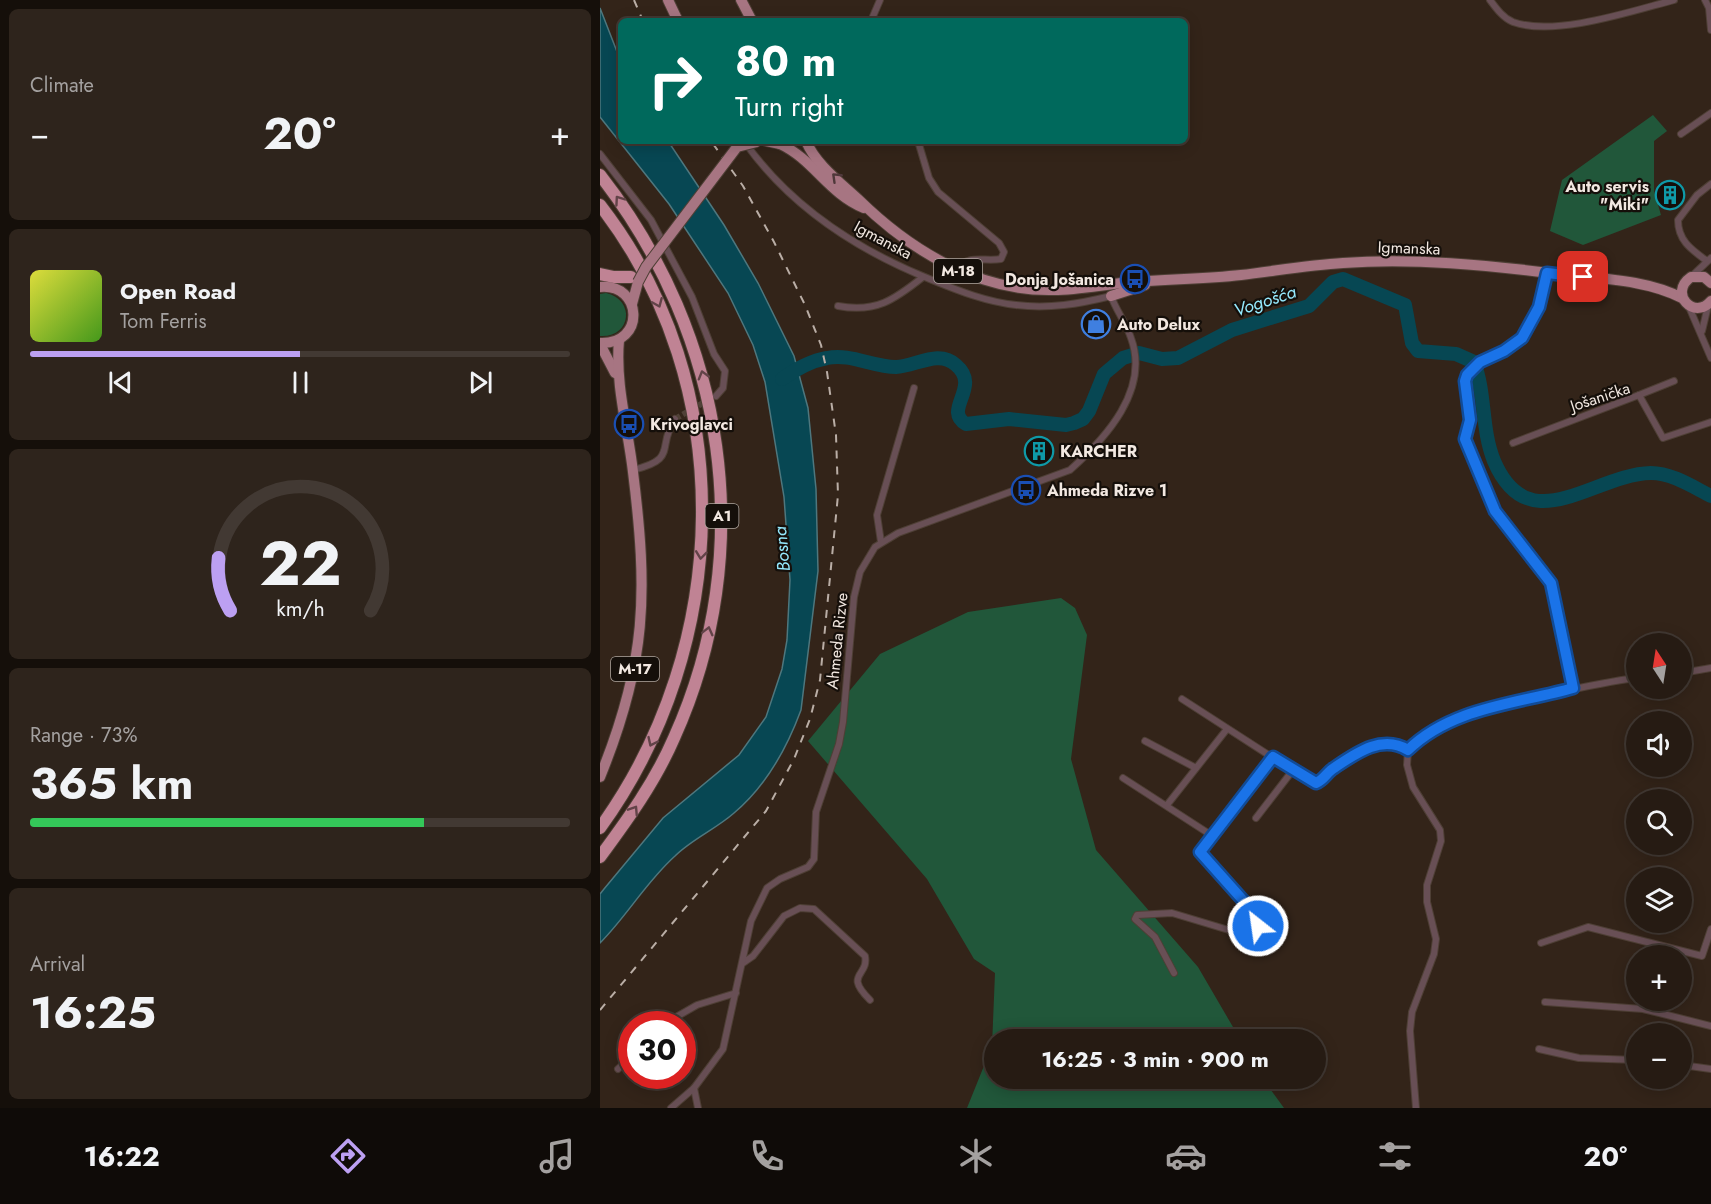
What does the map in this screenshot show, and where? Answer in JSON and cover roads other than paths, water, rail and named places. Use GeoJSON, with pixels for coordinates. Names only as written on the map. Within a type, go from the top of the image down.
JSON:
{"type":"FeatureCollection","features":[{"type":"Feature","properties":{"kind":"highway","name":"A1"},"geometry":{"type":"LineString","coordinates":[[600,175],[652,253],[672,291],[694,348],[709,398],[719,466],[723,524],[710,625],[675,737],[633,813],[600,857]]}},
{"type":"Feature","properties":{"kind":"highway","name":"A1"},"geometry":{"type":"LineString","coordinates":[[600,205],[637,258],[673,339],[696,425],[703,535],[697,588],[683,655],[665,713],[643,761],[600,828]]}},
{"type":"Feature","properties":{"kind":"highway"},"geometry":{"type":"LineString","coordinates":[[600,274],[614,278],[634,278]]}},
{"type":"Feature","properties":{"kind":"main road"},"geometry":{"type":"LineString","coordinates":[[668,0],[677,18]]}},
{"type":"Feature","properties":{"kind":"main road"},"geometry":{"type":"LineString","coordinates":[[741,0],[750,18]]}},
{"type":"Feature","properties":{"kind":"main road"},"geometry":{"type":"LineString","coordinates":[[605,286],[634,278],[646,267],[739,144]]}},
{"type":"Feature","properties":{"kind":"main road","name":"M-18"},"geometry":{"type":"LineString","coordinates":[[780,144],[797,153],[842,196],[870,210]]}},
{"type":"Feature","properties":{"kind":"main road","name":"M-18"},"geometry":{"type":"LineString","coordinates":[[808,144],[821,163],[870,210],[955,270],[994,284],[1024,289],[1062,290],[1159,280]]}},
{"type":"Feature","properties":{"kind":"main road","name":"Igmanska"},"geometry":{"type":"LineString","coordinates":[[1159,280],[1379,261],[1547,273],[1658,287],[1685,302]]}},
{"type":"Feature","properties":{"kind":"main road","name":"M-18"},"geometry":{"type":"LineString","coordinates":[[1688,279],[1700,276],[1710,281]]}},
{"type":"Feature","properties":{"kind":"main road","name":"M-17"},"geometry":{"type":"LineString","coordinates":[[617,379],[600,344],[626,336],[633,321],[634,278]]}},
{"type":"Feature","properties":{"kind":"main road"},"geometry":{"type":"LineString","coordinates":[[1685,302],[1681,288],[1688,279]]}},
{"type":"Feature","properties":{"kind":"main road","name":"Igmanska"},"geometry":{"type":"LineString","coordinates":[[1658,287],[1688,279]]}},
{"type":"Feature","properties":{"kind":"main road"},"geometry":{"type":"LineString","coordinates":[[1111,296],[1159,280]]}},
{"type":"Feature","properties":{"kind":"main road"},"geometry":{"type":"LineString","coordinates":[[605,286],[627,297],[632,304]]}},
{"type":"Feature","properties":{"kind":"main road","name":"M-18"},"geometry":{"type":"LineString","coordinates":[[1685,302],[1699,309],[1710,303]]}},
{"type":"Feature","properties":{"kind":"main road","name":"M-17"},"geometry":{"type":"LineString","coordinates":[[600,777],[616,739],[633,683],[642,625],[643,556],[633,470],[617,379],[619,340]]}},
{"type":"Feature","properties":{"kind":"street"},"geometry":{"type":"LineString","coordinates":[[872,18],[880,0]]}},
{"type":"Feature","properties":{"kind":"street"},"geometry":{"type":"LineString","coordinates":[[1490,0],[1513,22],[1535,25],[1579,23],[1674,0]]}},
{"type":"Feature","properties":{"kind":"street"},"geometry":{"type":"LineString","coordinates":[[1705,0],[1709,8],[1711,30]]}},
{"type":"Feature","properties":{"kind":"street"},"geometry":{"type":"LineString","coordinates":[[1681,134],[1711,114]]}},
{"type":"Feature","properties":{"kind":"street","name":"Igmanska"},"geometry":{"type":"LineString","coordinates":[[741,144],[810,212],[862,247],[923,277],[976,297],[1014,305],[1046,307],[1111,296]]}},
{"type":"Feature","properties":{"kind":"street"},"geometry":{"type":"LineString","coordinates":[[919,144],[929,178],[938,192],[999,243],[1004,252],[1001,259],[971,259],[961,263],[955,270]]}},
{"type":"Feature","properties":{"kind":"street"},"geometry":{"type":"LineString","coordinates":[[600,154],[651,220],[684,281],[714,354],[724,371],[723,388],[716,396]]}},
{"type":"Feature","properties":{"kind":"street"},"geometry":{"type":"LineString","coordinates":[[1710,281],[1709,260],[1681,237],[1678,220],[1697,195],[1711,184]]}},
{"type":"Feature","properties":{"kind":"street"},"geometry":{"type":"LineString","coordinates":[[1688,279],[1709,260]]}},
{"type":"Feature","properties":{"kind":"street"},"geometry":{"type":"LineString","coordinates":[[1547,273],[1539,307],[1522,338],[1504,351],[1480,362],[1469,372],[1465,381],[1470,412],[1466,446],[1495,511],[1551,583],[1573,688]]}},
{"type":"Feature","properties":{"kind":"street"},"geometry":{"type":"LineString","coordinates":[[838,306],[858,309],[880,305],[923,277]]}},
{"type":"Feature","properties":{"kind":"street"},"geometry":{"type":"LineString","coordinates":[[914,388],[878,515],[881,542],[931,520],[1070,470],[1091,451],[1122,410],[1132,389],[1136,360],[1134,346],[1111,296],[1110,284]]}},
{"type":"Feature","properties":{"kind":"street"},"geometry":{"type":"LineString","coordinates":[[1685,302],[1702,331],[1711,358]]}},
{"type":"Feature","properties":{"kind":"street"},"geometry":{"type":"LineString","coordinates":[[1702,331],[1710,303]]}},
{"type":"Feature","properties":{"kind":"street"},"geometry":{"type":"LineString","coordinates":[[1639,395],[1674,381]]}},
{"type":"Feature","properties":{"kind":"street","name":"Jošanička"},"geometry":{"type":"LineString","coordinates":[[1513,443],[1639,395],[1663,438],[1711,422]]}},
{"type":"Feature","properties":{"kind":"street"},"geometry":{"type":"LineString","coordinates":[[633,470],[649,466],[662,456],[667,448],[667,434],[675,419]]}},
{"type":"Feature","properties":{"kind":"street","name":"Ahmeda Rizve"},"geometry":{"type":"LineString","coordinates":[[696,1085],[723,1049],[751,921],[767,888],[780,879],[807,867],[814,859],[816,812],[839,744],[843,722],[854,597],[866,559],[881,542]]}},
{"type":"Feature","properties":{"kind":"street"},"geometry":{"type":"LineString","coordinates":[[1692,671],[1711,668]]}},
{"type":"Feature","properties":{"kind":"street"},"geometry":{"type":"LineString","coordinates":[[1416,1108],[1410,1031],[1412,1012],[1434,954],[1436,939],[1427,902],[1427,885],[1441,841],[1440,830],[1413,787],[1407,765],[1408,750],[1427,734],[1450,721],[1477,711],[1573,688],[1626,680]]}},
{"type":"Feature","properties":{"kind":"street"},"geometry":{"type":"LineString","coordinates":[[1182,699],[1316,783],[1333,768],[1374,745],[1383,743],[1408,750]]}},
{"type":"Feature","properties":{"kind":"street"},"geometry":{"type":"LineString","coordinates":[[1167,806],[1227,729]]}},
{"type":"Feature","properties":{"kind":"street"},"geometry":{"type":"LineString","coordinates":[[1145,741],[1197,768]]}},
{"type":"Feature","properties":{"kind":"street"},"geometry":{"type":"LineString","coordinates":[[1174,973],[1155,938],[1135,919],[1137,915],[1172,913],[1242,934],[1252,933],[1258,926],[1257,916],[1200,852],[1273,757]]}},
{"type":"Feature","properties":{"kind":"street"},"geometry":{"type":"LineString","coordinates":[[1256,818],[1293,770]]}},
{"type":"Feature","properties":{"kind":"street"},"geometry":{"type":"LineString","coordinates":[[1123,778],[1211,835]]}},
{"type":"Feature","properties":{"kind":"street"},"geometry":{"type":"LineString","coordinates":[[742,963],[753,956],[783,916],[800,908],[814,909],[865,956],[866,961],[857,981],[859,989],[870,1000]]}},
{"type":"Feature","properties":{"kind":"street"},"geometry":{"type":"LineString","coordinates":[[1541,943],[1588,927],[1702,956],[1711,929]]}},
{"type":"Feature","properties":{"kind":"street"},"geometry":{"type":"LineString","coordinates":[[687,1011],[697,1005],[735,993]]}},
{"type":"Feature","properties":{"kind":"street"},"geometry":{"type":"LineString","coordinates":[[1545,1002],[1643,1009],[1711,1026]]}},
{"type":"Feature","properties":{"kind":"street"},"geometry":{"type":"LineString","coordinates":[[1539,1048],[1579,1058],[1626,1060]]}},
{"type":"Feature","properties":{"kind":"street"},"geometry":{"type":"LineString","coordinates":[[1692,1066],[1711,1069]]}},
{"type":"Feature","properties":{"kind":"street","name":"Ahmeda Rizve"},"geometry":{"type":"LineString","coordinates":[[671,1108],[693,1089]]}},
{"type":"Feature","properties":{"kind":"street"},"geometry":{"type":"LineString","coordinates":[[694,1089],[698,1107]]}},
{"type":"Feature","properties":{"kind":"water"},"geometry":{"type":"Polygon","coordinates":[[[600,8],[618,54],[618,140],[600,117],[600,8]]]}},
{"type":"Feature","properties":{"kind":"water"},"geometry":{"type":"Polygon","coordinates":[[[621,144],[670,144],[724,225],[758,283],[794,356],[808,408],[816,489],[818,571],[801,710],[774,766],[756,791],[734,813],[689,844],[665,866],[600,943],[600,894],[663,818],[739,755],[766,717],[782,669],[787,640],[790,580],[784,497],[765,382],[753,345],[728,293],[669,204],[621,144]]]}},
{"type":"Feature","properties":{"kind":"waterway","name":"Vogošća"},"geometry":{"type":"LineString","coordinates":[[782,379],[803,366],[827,358],[844,357],[896,367],[942,358],[949,360],[963,373],[964,390],[958,412],[966,424],[1009,419],[1066,425],[1083,419],[1089,411],[1104,374],[1123,358],[1139,353],[1162,359],[1178,358],[1232,330],[1309,306],[1333,282],[1343,279],[1405,305],[1412,343],[1418,351],[1456,354],[1474,362],[1478,374],[1487,437],[1494,461],[1508,485],[1525,498],[1544,501],[1564,498],[1629,476],[1651,473],[1674,478],[1711,496]]}},
{"type":"Feature","properties":{"kind":"tunnel"},"geometry":{"type":"LineString","coordinates":[[675,419],[708,400]]}},
{"type":"Feature","properties":{"kind":"railway"},"geometry":{"type":"LineString","coordinates":[[634,0],[642,18]]}},
{"type":"Feature","properties":{"kind":"railway"},"geometry":{"type":"LineString","coordinates":[[600,1010],[766,811],[794,759],[810,719],[820,680],[838,495],[836,435],[827,372],[821,345],[805,305],[774,242],[743,186],[713,144]]}},
{"type":"Feature","properties":{"kind":"place","name":"Auto servis \"Miki\""},"geometry":{"type":"Point","coordinates":[1670,195]}},
{"type":"Feature","properties":{"kind":"place","name":"Donja Jošanica"},"geometry":{"type":"Point","coordinates":[1135,279]}},
{"type":"Feature","properties":{"kind":"place","name":"Auto Delux"},"geometry":{"type":"Point","coordinates":[1096,324]}},
{"type":"Feature","properties":{"kind":"place","name":"Krivoglavci"},"geometry":{"type":"Point","coordinates":[629,424]}},
{"type":"Feature","properties":{"kind":"place","name":"KARCHER"},"geometry":{"type":"Point","coordinates":[1039,451]}},
{"type":"Feature","properties":{"kind":"place","name":"Ahmeda Rizve 1"},"geometry":{"type":"Point","coordinates":[1026,490]}},
{"type":"Feature","properties":{"kind":"water label","name":"Bosna"},"geometry":{"type":"Point","coordinates":[782,549]}}]}
